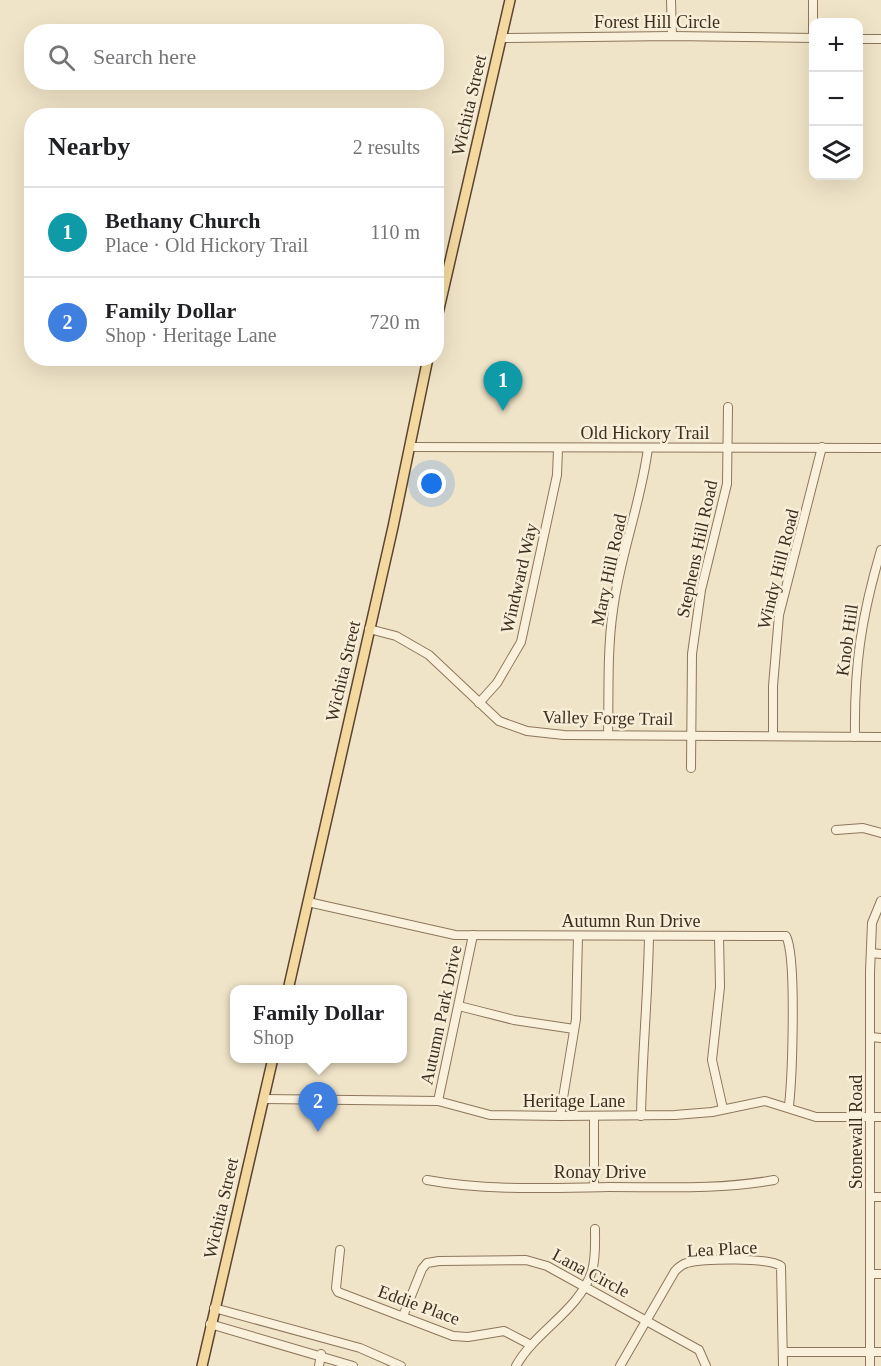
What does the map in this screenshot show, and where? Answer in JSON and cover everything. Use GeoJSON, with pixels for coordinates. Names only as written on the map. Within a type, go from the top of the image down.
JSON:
{"type":"FeatureCollection","features":[{"type":"Feature","properties":{"kind":"main road","name":"Wichita Street"},"geometry":{"type":"LineString","coordinates":[[444,287],[510,0]]}},
{"type":"Feature","properties":{"kind":"main road","name":"Wichita Street"},"geometry":{"type":"LineString","coordinates":[[289,985],[426,366]]}},
{"type":"Feature","properties":{"kind":"main road","name":"Wichita Street"},"geometry":{"type":"LineString","coordinates":[[202,1366],[272,1063]]}},
{"type":"Feature","properties":{"kind":"street"},"geometry":{"type":"LineString","coordinates":[[671,0],[672,36]]}},
{"type":"Feature","properties":{"kind":"street"},"geometry":{"type":"LineString","coordinates":[[813,0],[813,18]]}},
{"type":"Feature","properties":{"kind":"street","name":"Forest Hill Circle"},"geometry":{"type":"LineString","coordinates":[[501,38],[672,36],[809,38]]}},
{"type":"Feature","properties":{"kind":"street"},"geometry":{"type":"LineString","coordinates":[[863,39],[881,39]]}},
{"type":"Feature","properties":{"kind":"street","name":"Stephens Hill Road"},"geometry":{"type":"LineString","coordinates":[[691,768],[692,654],[698,604],[725,499],[729,448],[728,407]]}},
{"type":"Feature","properties":{"kind":"street","name":"Old Hickory Trail"},"geometry":{"type":"LineString","coordinates":[[410,447],[881,448]]}},
{"type":"Feature","properties":{"kind":"street","name":"Windy Hill Road"},"geometry":{"type":"LineString","coordinates":[[772,735],[772,687],[779,615],[822,447]]}},
{"type":"Feature","properties":{"kind":"street","name":"Mary Hill Road"},"geometry":{"type":"LineString","coordinates":[[608,735],[609,650],[613,609],[643,485],[648,448]]}},
{"type":"Feature","properties":{"kind":"street","name":"Windward Way"},"geometry":{"type":"LineString","coordinates":[[479,703],[497,683],[521,642],[557,475],[558,449]]}},
{"type":"Feature","properties":{"kind":"street","name":"Knob Hill"},"geometry":{"type":"LineString","coordinates":[[855,737],[855,689],[860,631],[881,550]]}},
{"type":"Feature","properties":{"kind":"street","name":"Valley Forge Trail"},"geometry":{"type":"LineString","coordinates":[[369,629],[396,636],[429,655],[500,722],[518,729],[564,735],[691,734],[881,737]]}},
{"type":"Feature","properties":{"kind":"street"},"geometry":{"type":"LineString","coordinates":[[836,830],[863,828],[881,832]]}},
{"type":"Feature","properties":{"kind":"street","name":"Stonewall Road"},"geometry":{"type":"LineString","coordinates":[[870,1366],[871,953],[872,922],[881,901]]}},
{"type":"Feature","properties":{"kind":"street","name":"Autumn Run Drive"},"geometry":{"type":"LineString","coordinates":[[308,902],[432,932],[473,935],[783,936],[788,939],[792,1032],[789,1106]]}},
{"type":"Feature","properties":{"kind":"street","name":"Autumn Park Drive"},"geometry":{"type":"LineString","coordinates":[[438,1101],[473,935]]}},
{"type":"Feature","properties":{"kind":"street"},"geometry":{"type":"LineString","coordinates":[[560,1116],[574,1029],[578,987],[578,936]]}},
{"type":"Feature","properties":{"kind":"street"},"geometry":{"type":"LineString","coordinates":[[641,1116],[642,1048],[648,1011],[649,936]]}},
{"type":"Feature","properties":{"kind":"street"},"geometry":{"type":"LineString","coordinates":[[719,936],[720,987],[712,1060],[723,1109]]}},
{"type":"Feature","properties":{"kind":"street"},"geometry":{"type":"LineString","coordinates":[[871,953],[881,954]]}},
{"type":"Feature","properties":{"kind":"street"},"geometry":{"type":"LineString","coordinates":[[459,1006],[514,1020],[574,1029]]}},
{"type":"Feature","properties":{"kind":"street"},"geometry":{"type":"LineString","coordinates":[[871,1037],[881,1038]]}},
{"type":"Feature","properties":{"kind":"street","name":"Heritage Lane"},"geometry":{"type":"LineString","coordinates":[[264,1099],[438,1101],[490,1115],[560,1116],[693,1114],[765,1101],[789,1106],[816,1117],[881,1117]]}},
{"type":"Feature","properties":{"kind":"street"},"geometry":{"type":"LineString","coordinates":[[594,1116],[594,1187]]}},
{"type":"Feature","properties":{"kind":"street","name":"Ronay Drive"},"geometry":{"type":"LineString","coordinates":[[427,1180],[463,1186],[594,1187],[737,1187],[774,1180]]}},
{"type":"Feature","properties":{"kind":"street"},"geometry":{"type":"LineString","coordinates":[[871,1197],[881,1197]]}},
{"type":"Feature","properties":{"kind":"street"},"geometry":{"type":"LineString","coordinates":[[516,1366],[531,1345],[585,1286],[592,1270],[595,1229]]}},
{"type":"Feature","properties":{"kind":"street","name":"Eddie Place"},"geometry":{"type":"LineString","coordinates":[[340,1250],[336,1288],[338,1292],[453,1336],[468,1337],[504,1330],[531,1345]]}},
{"type":"Feature","properties":{"kind":"street","name":"Lana Circle"},"geometry":{"type":"LineString","coordinates":[[403,1316],[422,1269],[431,1262],[534,1261],[585,1286],[699,1350],[706,1366]]}},
{"type":"Feature","properties":{"kind":"street","name":"Lea Place"},"geometry":{"type":"LineString","coordinates":[[620,1366],[675,1271],[685,1263],[776,1263],[782,1269],[783,1352]]}},
{"type":"Feature","properties":{"kind":"street"},"geometry":{"type":"LineString","coordinates":[[870,1274],[881,1274]]}},
{"type":"Feature","properties":{"kind":"street"},"geometry":{"type":"LineString","coordinates":[[214,1308],[360,1348],[401,1366]]}},
{"type":"Feature","properties":{"kind":"street"},"geometry":{"type":"LineString","coordinates":[[210,1324],[321,1354],[353,1366]]}},
{"type":"Feature","properties":{"kind":"street"},"geometry":{"type":"LineString","coordinates":[[783,1366],[783,1352],[881,1352]]}},
{"type":"Feature","properties":{"kind":"street"},"geometry":{"type":"LineString","coordinates":[[319,1366],[321,1354]]}},
{"type":"Feature","properties":{"kind":"place","name":"Bethany Church"},"geometry":{"type":"Point","coordinates":[503,411]}},
{"type":"Feature","properties":{"kind":"place","name":"Family Dollar"},"geometry":{"type":"Point","coordinates":[318,1132]}}]}
